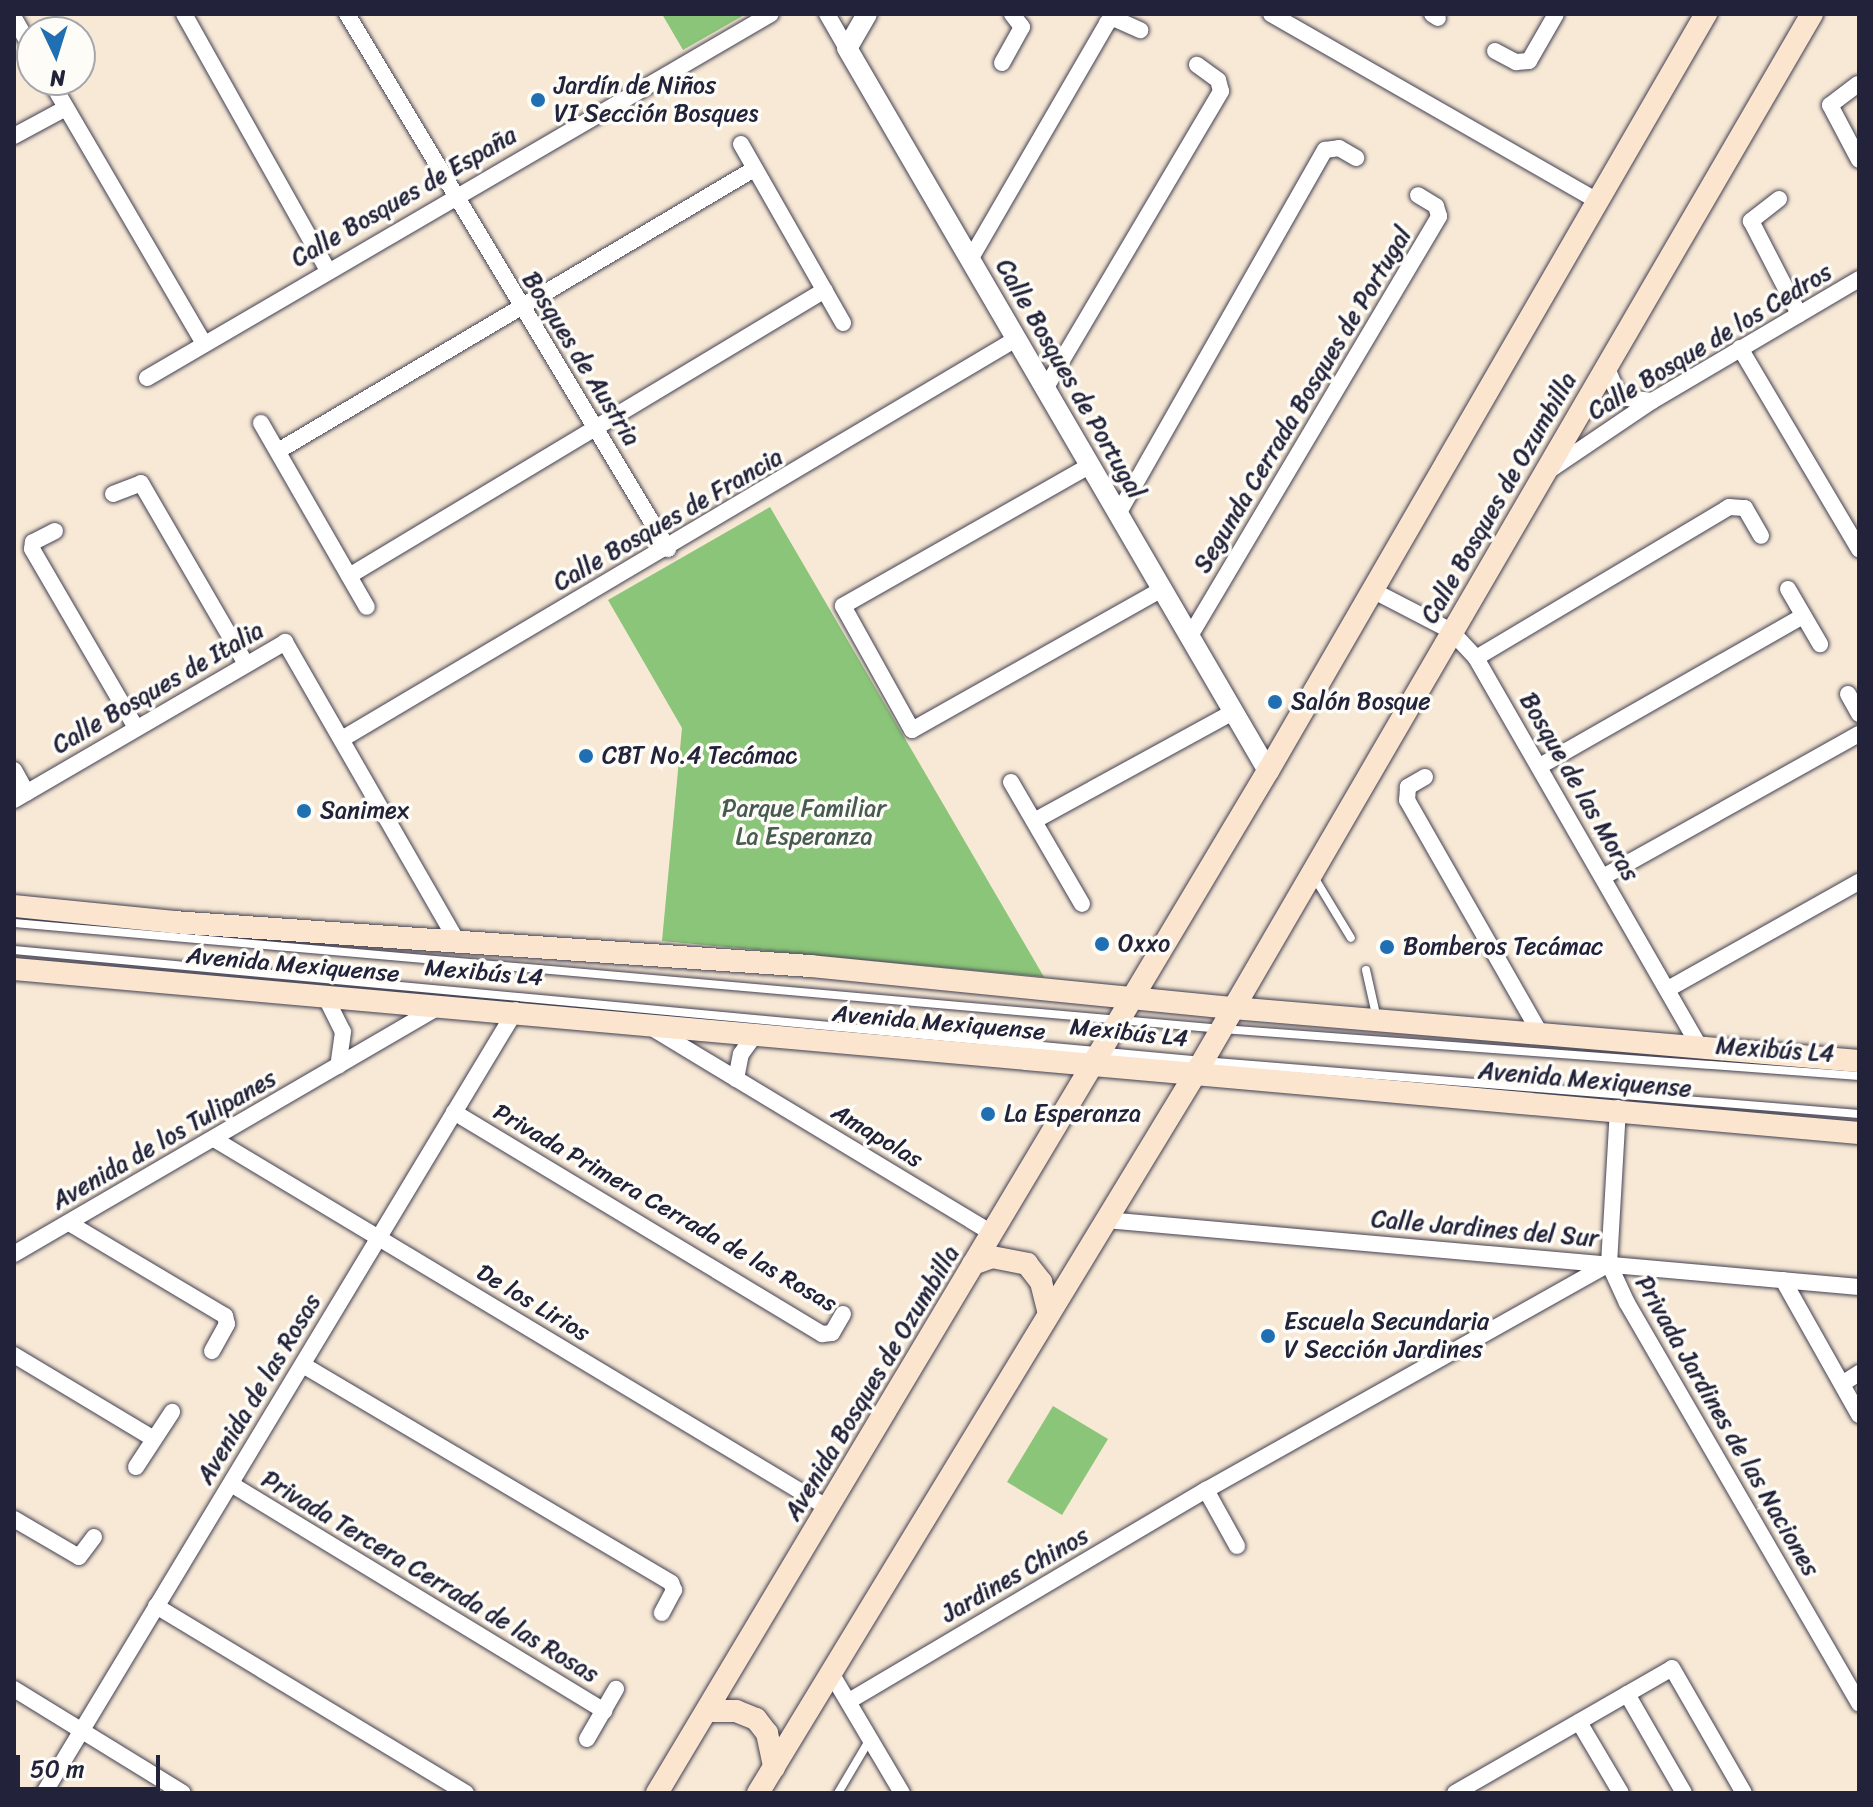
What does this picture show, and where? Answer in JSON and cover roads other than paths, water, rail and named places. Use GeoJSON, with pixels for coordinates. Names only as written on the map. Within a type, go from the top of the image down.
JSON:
{"type":"FeatureCollection","features":[{"type":"Feature","properties":{"kind":"main road"},"geometry":{"type":"LineString","coordinates":[[1125,1009],[1268,771],[1706,14]]}},
{"type":"Feature","properties":{"kind":"main road","name":"Calle Bosques de Ozumbilla"},"geometry":{"type":"LineString","coordinates":[[1233,1008],[1812,14]]}},
{"type":"Feature","properties":{"kind":"main road","name":"Avenida Mexiquense"},"geometry":{"type":"LineString","coordinates":[[14,906],[458,943],[810,966],[1125,1009],[1233,1008],[1859,1061]]}},
{"type":"Feature","properties":{"kind":"main road","name":"Avenida Mexiquense"},"geometry":{"type":"LineString","coordinates":[[14,969],[756,1033],[1099,1056],[1859,1133]]}},
{"type":"Feature","properties":{"kind":"main road"},"geometry":{"type":"LineString","coordinates":[[758,1793],[1233,1008]]}},
{"type":"Feature","properties":{"kind":"main road","name":"Avenida Bosques de Ozumbilla"},"geometry":{"type":"LineString","coordinates":[[657,1793],[1125,1009]]}},
{"type":"Feature","properties":{"kind":"main road"},"geometry":{"type":"LineString","coordinates":[[973,1264],[992,1257],[1027,1264],[1041,1282],[1048,1310]]}},
{"type":"Feature","properties":{"kind":"main road"},"geometry":{"type":"LineString","coordinates":[[708,1711],[736,1711],[756,1719],[767,1733],[774,1767]]}},
{"type":"Feature","properties":{"kind":"street"},"geometry":{"type":"LineString","coordinates":[[14,18],[23,14]]}},
{"type":"Feature","properties":{"kind":"street"},"geometry":{"type":"LineString","coordinates":[[184,14],[327,269]]}},
{"type":"Feature","properties":{"kind":"street","name":"Bosques de Austria"},"geometry":{"type":"LineString","coordinates":[[347,14],[452,196],[668,549]]}},
{"type":"Feature","properties":{"kind":"street","name":"Calle Bosques de España"},"geometry":{"type":"LineString","coordinates":[[147,378],[452,196],[771,14]]}},
{"type":"Feature","properties":{"kind":"street","name":"Calle Bosques de Portugal"},"geometry":{"type":"LineString","coordinates":[[827,14],[1268,771]]}},
{"type":"Feature","properties":{"kind":"street"},"geometry":{"type":"LineString","coordinates":[[847,48],[867,14]]}},
{"type":"Feature","properties":{"kind":"street"},"geometry":{"type":"LineString","coordinates":[[1002,63],[1022,27],[1021,19],[1012,14]]}},
{"type":"Feature","properties":{"kind":"street"},"geometry":{"type":"LineString","coordinates":[[1271,14],[1597,201]]}},
{"type":"Feature","properties":{"kind":"street"},"geometry":{"type":"LineString","coordinates":[[1495,51],[1516,62],[1529,61],[1556,14]]}},
{"type":"Feature","properties":{"kind":"street"},"geometry":{"type":"LineString","coordinates":[[971,258],[1107,23],[1113,18],[1140,30]]}},
{"type":"Feature","properties":{"kind":"street"},"geometry":{"type":"LineString","coordinates":[[1045,389],[1221,91],[1218,80],[1197,65]]}},
{"type":"Feature","properties":{"kind":"street"},"geometry":{"type":"LineString","coordinates":[[1858,84],[1830,105],[1859,160]]}},
{"type":"Feature","properties":{"kind":"street"},"geometry":{"type":"LineString","coordinates":[[59,96],[203,342]]}},
{"type":"Feature","properties":{"kind":"street"},"geometry":{"type":"LineString","coordinates":[[14,136],[66,108]]}},
{"type":"Feature","properties":{"kind":"street"},"geometry":{"type":"LineString","coordinates":[[741,144],[843,323]]}},
{"type":"Feature","properties":{"kind":"street"},"geometry":{"type":"LineString","coordinates":[[1118,514],[1325,150],[1339,148],[1356,158]]}},
{"type":"Feature","properties":{"kind":"street"},"geometry":{"type":"LineString","coordinates":[[278,451],[754,169]]}},
{"type":"Feature","properties":{"kind":"street","name":"Segunda Cerrada Bosques de Portugal"},"geometry":{"type":"LineString","coordinates":[[1190,636],[1439,216],[1436,206],[1418,195]]}},
{"type":"Feature","properties":{"kind":"street"},"geometry":{"type":"LineString","coordinates":[[1779,199],[1751,221],[1799,314]]}},
{"type":"Feature","properties":{"kind":"street","name":"Calle Bosque de los Cedros"},"geometry":{"type":"LineString","coordinates":[[1547,472],[1652,401],[1859,279]]}},
{"type":"Feature","properties":{"kind":"street"},"geometry":{"type":"LineString","coordinates":[[349,576],[597,430],[825,290]]}},
{"type":"Feature","properties":{"kind":"street","name":"Calle Bosques de Francia"},"geometry":{"type":"LineString","coordinates":[[342,739],[668,549],[1016,339]]}},
{"type":"Feature","properties":{"kind":"street"},"geometry":{"type":"LineString","coordinates":[[1740,348],[1859,549]]}},
{"type":"Feature","properties":{"kind":"street"},"geometry":{"type":"LineString","coordinates":[[1606,366],[1619,397],[1652,401]]}},
{"type":"Feature","properties":{"kind":"street"},"geometry":{"type":"LineString","coordinates":[[261,423],[367,607]]}},
{"type":"Feature","properties":{"kind":"street"},"geometry":{"type":"LineString","coordinates":[[1089,466],[843,606],[912,730],[1162,589]]}},
{"type":"Feature","properties":{"kind":"street"},"geometry":{"type":"LineString","coordinates":[[113,494],[141,483],[246,664]]}},
{"type":"Feature","properties":{"kind":"street"},"geometry":{"type":"LineString","coordinates":[[1476,658],[1729,507],[1745,508],[1761,536]]}},
{"type":"Feature","properties":{"kind":"street"},"geometry":{"type":"LineString","coordinates":[[55,531],[33,542],[32,549],[136,728]]}},
{"type":"Feature","properties":{"kind":"street"},"geometry":{"type":"LineString","coordinates":[[1788,589],[1820,644]]}},
{"type":"Feature","properties":{"kind":"street","name":"Bosque de las Moras"},"geometry":{"type":"LineString","coordinates":[[1372,590],[1451,631],[1476,658],[1701,1049]]}},
{"type":"Feature","properties":{"kind":"street"},"geometry":{"type":"LineString","coordinates":[[1540,766],[1803,616]]}},
{"type":"Feature","properties":{"kind":"street","name":"Calle Bosques de Italia"},"geometry":{"type":"LineString","coordinates":[[21,797],[285,642],[342,739]]}},
{"type":"Feature","properties":{"kind":"street"},"geometry":{"type":"LineString","coordinates":[[1848,694],[1859,714]]}},
{"type":"Feature","properties":{"kind":"street"},"geometry":{"type":"LineString","coordinates":[[1034,821],[1233,712]]}},
{"type":"Feature","properties":{"kind":"street"},"geometry":{"type":"LineString","coordinates":[[1603,877],[1859,734]]}},
{"type":"Feature","properties":{"kind":"street"},"geometry":{"type":"LineString","coordinates":[[342,739],[458,943]]}},
{"type":"Feature","properties":{"kind":"street"},"geometry":{"type":"LineString","coordinates":[[14,770],[21,797]]}},
{"type":"Feature","properties":{"kind":"street"},"geometry":{"type":"LineString","coordinates":[[1425,777],[1408,787],[1407,800],[1540,1033]]}},
{"type":"Feature","properties":{"kind":"street"},"geometry":{"type":"LineString","coordinates":[[1011,782],[1082,904]]}},
{"type":"Feature","properties":{"kind":"street"},"geometry":{"type":"LineString","coordinates":[[1668,989],[1859,882]]}},
{"type":"Feature","properties":{"kind":"street"},"geometry":{"type":"LineString","coordinates":[[324,994],[343,1032],[338,1066]]}},
{"type":"Feature","properties":{"kind":"street","name":"Avenida de los Tulipanes"},"geometry":{"type":"LineString","coordinates":[[14,1254],[443,1004]]}},
{"type":"Feature","properties":{"kind":"street","name":"Avenida de las Rosas"},"geometry":{"type":"LineString","coordinates":[[44,1793],[516,1010]]}},
{"type":"Feature","properties":{"kind":"street","name":"Amapolas"},"geometry":{"type":"LineString","coordinates":[[642,1022],[993,1234]]}},
{"type":"Feature","properties":{"kind":"street"},"geometry":{"type":"LineString","coordinates":[[736,1079],[741,1054],[756,1033]]}},
{"type":"Feature","properties":{"kind":"street","name":"Privada Jardines de las Naciones"},"geometry":{"type":"LineString","coordinates":[[1618,1108],[1609,1264],[1627,1303],[1859,1704]]}},
{"type":"Feature","properties":{"kind":"street","name":"Privada Primera Cerrada de las Rosas"},"geometry":{"type":"LineString","coordinates":[[454,1112],[822,1334],[832,1333],[843,1314]]}},
{"type":"Feature","properties":{"kind":"street","name":"De los Lirios"},"geometry":{"type":"LineString","coordinates":[[214,1139],[828,1508]]}},
{"type":"Feature","properties":{"kind":"street","name":"Calle Jardines del Sur"},"geometry":{"type":"LineString","coordinates":[[1106,1220],[1859,1287]]}},
{"type":"Feature","properties":{"kind":"street"},"geometry":{"type":"LineString","coordinates":[[69,1223],[225,1316],[227,1324],[212,1351]]}},
{"type":"Feature","properties":{"kind":"street","name":"Jardines Chinos"},"geometry":{"type":"LineString","coordinates":[[849,1701],[1206,1490],[1609,1264]]}},
{"type":"Feature","properties":{"kind":"street"},"geometry":{"type":"LineString","coordinates":[[1783,1280],[1859,1415]]}},
{"type":"Feature","properties":{"kind":"street"},"geometry":{"type":"LineString","coordinates":[[14,1355],[154,1439]]}},
{"type":"Feature","properties":{"kind":"street"},"geometry":{"type":"LineString","coordinates":[[303,1365],[671,1583],[674,1590],[662,1613]]}},
{"type":"Feature","properties":{"kind":"street"},"geometry":{"type":"LineString","coordinates":[[1842,1384],[1859,1373]]}},
{"type":"Feature","properties":{"kind":"street"},"geometry":{"type":"LineString","coordinates":[[136,1467],[172,1412]]}},
{"type":"Feature","properties":{"kind":"street","name":"Privada Tercera Cerrada de las Rosas"},"geometry":{"type":"LineString","coordinates":[[231,1484],[604,1711]]}},
{"type":"Feature","properties":{"kind":"street"},"geometry":{"type":"LineString","coordinates":[[1206,1490],[1237,1546]]}},
{"type":"Feature","properties":{"kind":"street"},"geometry":{"type":"LineString","coordinates":[[14,1519],[79,1557],[94,1537]]}},
{"type":"Feature","properties":{"kind":"street"},"geometry":{"type":"LineString","coordinates":[[156,1606],[466,1793]]}},
{"type":"Feature","properties":{"kind":"street"},"geometry":{"type":"LineString","coordinates":[[1455,1793],[1627,1694],[1677,1669],[1744,1793]]}},
{"type":"Feature","properties":{"kind":"street"},"geometry":{"type":"LineString","coordinates":[[831,1673],[902,1793]]}},
{"type":"Feature","properties":{"kind":"street"},"geometry":{"type":"LineString","coordinates":[[14,1689],[183,1793]]}},
{"type":"Feature","properties":{"kind":"street","name":"Privada Tercera Cerrada de las Rosas"},"geometry":{"type":"LineString","coordinates":[[587,1739],[616,1689]]}},
{"type":"Feature","properties":{"kind":"street"},"geometry":{"type":"LineString","coordinates":[[1627,1694],[1684,1793]]}},
{"type":"Feature","properties":{"kind":"street"},"geometry":{"type":"LineString","coordinates":[[1579,1722],[1621,1793]]}},
{"type":"Feature","properties":{"kind":"lane"},"geometry":{"type":"LineString","coordinates":[[1311,872],[1351,938]]}},
{"type":"Feature","properties":{"kind":"lane","name":"Mexibús L4"},"geometry":{"type":"LineString","coordinates":[[14,923],[1125,1009],[1222,1029],[1859,1076]]}},
{"type":"Feature","properties":{"kind":"lane","name":"Mexibús L4"},"geometry":{"type":"LineString","coordinates":[[14,950],[1099,1056]]}},
{"type":"Feature","properties":{"kind":"lane"},"geometry":{"type":"LineString","coordinates":[[1366,970],[1377,1020]]}},
{"type":"Feature","properties":{"kind":"lane","name":"Mexibús L4"},"geometry":{"type":"LineString","coordinates":[[1200,1066],[1859,1114]]}},
{"type":"Feature","properties":{"kind":"lane"},"geometry":{"type":"LineString","coordinates":[[838,1793],[871,1739]]}},
{"type":"Feature","properties":{"kind":"place","name":"Jardín de Niños VI Sección Bosques"},"geometry":{"type":"Point","coordinates":[538,100]}},
{"type":"Feature","properties":{"kind":"place","name":"Salón Bosque"},"geometry":{"type":"Point","coordinates":[1275,702]}},
{"type":"Feature","properties":{"kind":"place","name":"CBT No.4 Tecámac"},"geometry":{"type":"Point","coordinates":[586,756]}},
{"type":"Feature","properties":{"kind":"place","name":"Sanimex"},"geometry":{"type":"Point","coordinates":[304,811]}},
{"type":"Feature","properties":{"kind":"place","name":"Oxxo"},"geometry":{"type":"Point","coordinates":[1102,944]}},
{"type":"Feature","properties":{"kind":"place","name":"Bomberos Tecámac"},"geometry":{"type":"Point","coordinates":[1387,947]}},
{"type":"Feature","properties":{"kind":"place","name":"La Esperanza"},"geometry":{"type":"Point","coordinates":[988,1114]}},
{"type":"Feature","properties":{"kind":"place","name":"Escuela Secundaria V Sección Jardines"},"geometry":{"type":"Point","coordinates":[1268,1336]}},
{"type":"Feature","properties":{"kind":"park label","name":"Parque Familiar La Esperanza"},"geometry":{"type":"Point","coordinates":[804,823]}}]}
